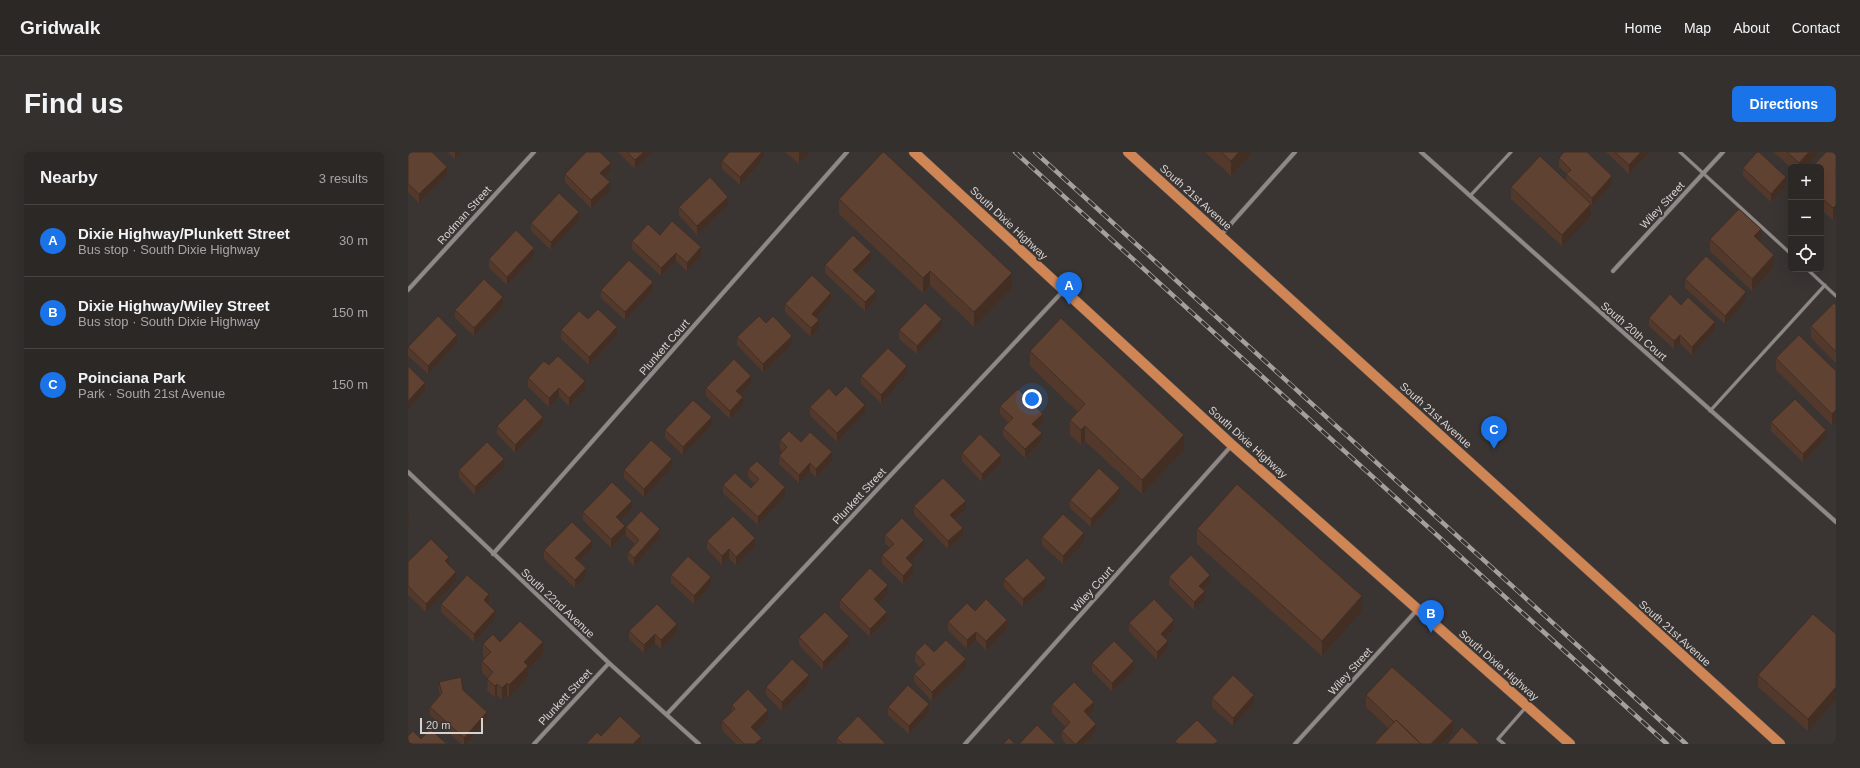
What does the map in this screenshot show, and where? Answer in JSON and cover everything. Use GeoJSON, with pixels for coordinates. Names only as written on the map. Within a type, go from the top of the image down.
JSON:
{"type":"FeatureCollection","features":[{"type":"Feature","properties":{"kind":"main road","name":"South Dixie Highway"},"geometry":{"type":"LineString","coordinates":[[914,152],[1232,445],[1570,744]]}},
{"type":"Feature","properties":{"kind":"main road","name":"South 21st Avenue"},"geometry":{"type":"LineString","coordinates":[[1128,152],[1780,744]]}},
{"type":"Feature","properties":{"kind":"street","name":"Rodman Street"},"geometry":{"type":"LineString","coordinates":[[408,290],[534,152]]}},
{"type":"Feature","properties":{"kind":"street","name":"Plunkett Court"},"geometry":{"type":"LineString","coordinates":[[493,554],[848,152]]}},
{"type":"Feature","properties":{"kind":"street"},"geometry":{"type":"LineString","coordinates":[[1220,236],[1295,152]]}},
{"type":"Feature","properties":{"kind":"street","name":"South 20th Court"},"geometry":{"type":"LineString","coordinates":[[1421,152],[1836,522]]}},
{"type":"Feature","properties":{"kind":"street","name":"Wiley Street"},"geometry":{"type":"LineString","coordinates":[[1613,270],[1723,152]]}},
{"type":"Feature","properties":{"kind":"street","name":"Plunkett Street"},"geometry":{"type":"LineString","coordinates":[[667,714],[1064,290]]}},
{"type":"Feature","properties":{"kind":"street","name":"Wiley Court"},"geometry":{"type":"LineString","coordinates":[[965,744],[1232,445]]}},
{"type":"Feature","properties":{"kind":"street","name":"South 22nd Avenue"},"geometry":{"type":"LineString","coordinates":[[408,472],[609,663],[699,744]]}},
{"type":"Feature","properties":{"kind":"street","name":"Wiley Street"},"geometry":{"type":"LineString","coordinates":[[1295,744],[1418,609]]}},
{"type":"Feature","properties":{"kind":"street","name":"Plunkett Street"},"geometry":{"type":"LineString","coordinates":[[534,744],[609,663]]}},
{"type":"Feature","properties":{"kind":"lane"},"geometry":{"type":"LineString","coordinates":[[1470,196],[1511,152]]}},
{"type":"Feature","properties":{"kind":"lane"},"geometry":{"type":"LineString","coordinates":[[1680,152],[1788,251]]}},
{"type":"Feature","properties":{"kind":"lane"},"geometry":{"type":"LineString","coordinates":[[1810,272],[1836,296]]}},
{"type":"Feature","properties":{"kind":"lane"},"geometry":{"type":"LineString","coordinates":[[1710,411],[1825,286]]}},
{"type":"Feature","properties":{"kind":"lane"},"geometry":{"type":"LineString","coordinates":[[1504,744],[1498,738],[1527,706]]}},
{"type":"Feature","properties":{"kind":"building"},"geometry":{"type":"Polygon","coordinates":[[[411,152],[432,152],[447,167],[419,194],[408,184],[408,155],[411,152]]]}},
{"type":"Feature","properties":{"kind":"building"},"geometry":{"type":"Polygon","coordinates":[[[586,152],[600,152],[611,163],[600,173],[610,182],[591,200],[565,174],[586,152]]]}},
{"type":"Feature","properties":{"kind":"building"},"geometry":{"type":"Polygon","coordinates":[[[627,152],[644,152],[635,160],[627,152]]]}},
{"type":"Feature","properties":{"kind":"building"},"geometry":{"type":"Polygon","coordinates":[[[729,152],[762,152],[740,177],[722,161],[729,152]]]}},
{"type":"Feature","properties":{"kind":"building"},"geometry":{"type":"Polygon","coordinates":[[[883,152],[1012,273],[974,312],[930,271],[923,278],[839,199],[883,152]]]}},
{"type":"Feature","properties":{"kind":"building"},"geometry":{"type":"Polygon","coordinates":[[[1221,152],[1239,152],[1231,161],[1221,152]]]}},
{"type":"Feature","properties":{"kind":"building"},"geometry":{"type":"Polygon","coordinates":[[[1564,152],[1587,152],[1612,176],[1592,198],[1566,174],[1571,170],[1559,158],[1564,152]]]}},
{"type":"Feature","properties":{"kind":"building"},"geometry":{"type":"Polygon","coordinates":[[[1615,152],[1641,152],[1629,165],[1615,152]]]}},
{"type":"Feature","properties":{"kind":"building"},"geometry":{"type":"Polygon","coordinates":[[[1757,152],[1759,152],[1786,177],[1771,194],[1743,168],[1757,152]]]}},
{"type":"Feature","properties":{"kind":"building"},"geometry":{"type":"Polygon","coordinates":[[[1787,152],[1809,152],[1799,163],[1787,152]]]}},
{"type":"Feature","properties":{"kind":"building"},"geometry":{"type":"Polygon","coordinates":[[[1826,152],[1836,152],[1836,205],[1833,208],[1824,200],[1824,164],[1815,164],[1826,152]]]}},
{"type":"Feature","properties":{"kind":"building"},"geometry":{"type":"Polygon","coordinates":[[[1540,156],[1591,204],[1562,235],[1511,187],[1540,156]]]}},
{"type":"Feature","properties":{"kind":"building"},"geometry":{"type":"Polygon","coordinates":[[[710,177],[728,197],[697,226],[679,207],[710,177]]]}},
{"type":"Feature","properties":{"kind":"building"},"geometry":{"type":"Polygon","coordinates":[[[559,193],[579,212],[551,242],[531,223],[559,193]]]}},
{"type":"Feature","properties":{"kind":"building"},"geometry":{"type":"Polygon","coordinates":[[[1739,209],[1761,229],[1754,236],[1774,255],[1752,279],[1710,239],[1739,209]]]}},
{"type":"Feature","properties":{"kind":"building"},"geometry":{"type":"Polygon","coordinates":[[[672,221],[701,247],[687,263],[676,253],[661,268],[632,241],[648,224],[660,235],[672,221]]]}},
{"type":"Feature","properties":{"kind":"building"},"geometry":{"type":"Polygon","coordinates":[[[516,230],[534,248],[507,277],[489,259],[516,230]]]}},
{"type":"Feature","properties":{"kind":"building"},"geometry":{"type":"Polygon","coordinates":[[[853,235],[871,252],[853,270],[876,291],[865,302],[825,265],[853,235]]]}},
{"type":"Feature","properties":{"kind":"building"},"geometry":{"type":"Polygon","coordinates":[[[1706,256],[1746,292],[1725,316],[1685,279],[1706,256]]]}},
{"type":"Feature","properties":{"kind":"building"},"geometry":{"type":"Polygon","coordinates":[[[629,260],[653,282],[625,312],[601,290],[629,260]]]}},
{"type":"Feature","properties":{"kind":"building"},"geometry":{"type":"Polygon","coordinates":[[[812,275],[831,293],[812,314],[819,320],[811,328],[785,304],[812,275]]]}},
{"type":"Feature","properties":{"kind":"building"},"geometry":{"type":"Polygon","coordinates":[[[484,279],[503,297],[474,328],[455,310],[484,279]]]}},
{"type":"Feature","properties":{"kind":"building"},"geometry":{"type":"Polygon","coordinates":[[[1670,294],[1681,305],[1688,297],[1715,322],[1692,347],[1680,335],[1674,341],[1649,318],[1670,294]]]}},
{"type":"Feature","properties":{"kind":"building"},"geometry":{"type":"Polygon","coordinates":[[[925,303],[942,319],[917,346],[899,330],[925,303]]]}},
{"type":"Feature","properties":{"kind":"building"},"geometry":{"type":"Polygon","coordinates":[[[1834,303],[1836,305],[1836,352],[1811,326],[1834,303]]]}},
{"type":"Feature","properties":{"kind":"building"},"geometry":{"type":"Polygon","coordinates":[[[598,309],[617,327],[589,357],[561,330],[579,311],[588,319],[598,309]]]}},
{"type":"Feature","properties":{"kind":"building"},"geometry":{"type":"Polygon","coordinates":[[[438,316],[457,335],[428,366],[408,347],[438,316]]]}},
{"type":"Feature","properties":{"kind":"building"},"geometry":{"type":"Polygon","coordinates":[[[759,316],[766,323],[773,316],[792,336],[763,364],[737,337],[759,316]]]}},
{"type":"Feature","properties":{"kind":"building"},"geometry":{"type":"Polygon","coordinates":[[[1061,318],[1184,435],[1142,480],[1085,426],[1081,430],[1070,420],[1085,404],[1030,351],[1061,318]]]}},
{"type":"Feature","properties":{"kind":"building"},"geometry":{"type":"Polygon","coordinates":[[[1799,335],[1836,371],[1836,410],[1832,414],[1776,358],[1799,335]]]}},
{"type":"Feature","properties":{"kind":"building"},"geometry":{"type":"Polygon","coordinates":[[[888,348],[907,366],[881,395],[861,376],[888,348]]]}},
{"type":"Feature","properties":{"kind":"building"},"geometry":{"type":"Polygon","coordinates":[[[558,356],[585,381],[569,398],[559,388],[549,398],[528,378],[544,361],[549,365],[558,356]]]}},
{"type":"Feature","properties":{"kind":"building"},"geometry":{"type":"Polygon","coordinates":[[[734,359],[751,376],[736,391],[743,397],[730,411],[706,388],[734,359]]]}},
{"type":"Feature","properties":{"kind":"building"},"geometry":{"type":"Polygon","coordinates":[[[408,366],[425,383],[408,401],[408,366]]]}},
{"type":"Feature","properties":{"kind":"building"},"geometry":{"type":"Polygon","coordinates":[[[846,386],[865,405],[837,433],[810,407],[829,388],[836,396],[846,386]]]}},
{"type":"Feature","properties":{"kind":"building"},"geometry":{"type":"Polygon","coordinates":[[[1018,389],[1043,414],[1032,424],[1042,433],[1025,449],[1003,428],[1013,418],[1000,406],[1018,389]]]}},
{"type":"Feature","properties":{"kind":"building"},"geometry":{"type":"Polygon","coordinates":[[[525,398],[543,417],[515,445],[497,426],[525,398]]]}},
{"type":"Feature","properties":{"kind":"building"},"geometry":{"type":"Polygon","coordinates":[[[1795,399],[1826,430],[1803,454],[1771,422],[1795,399]]]}},
{"type":"Feature","properties":{"kind":"building"},"geometry":{"type":"Polygon","coordinates":[[[693,400],[712,417],[683,447],[665,430],[693,400]]]}},
{"type":"Feature","properties":{"kind":"building"},"geometry":{"type":"Polygon","coordinates":[[[789,431],[801,442],[810,432],[832,452],[816,469],[810,463],[799,475],[779,456],[787,447],[780,440],[789,431]]]}},
{"type":"Feature","properties":{"kind":"building"},"geometry":{"type":"Polygon","coordinates":[[[980,434],[1001,455],[982,474],[962,453],[980,434]]]}},
{"type":"Feature","properties":{"kind":"building"},"geometry":{"type":"Polygon","coordinates":[[[651,440],[672,459],[644,489],[624,470],[651,440]]]}},
{"type":"Feature","properties":{"kind":"building"},"geometry":{"type":"Polygon","coordinates":[[[487,442],[504,459],[475,487],[459,470],[487,442]]]}},
{"type":"Feature","properties":{"kind":"building"},"geometry":{"type":"Polygon","coordinates":[[[757,461],[785,487],[758,517],[723,485],[735,473],[751,488],[759,479],[748,469],[757,461]]]}},
{"type":"Feature","properties":{"kind":"building"},"geometry":{"type":"Polygon","coordinates":[[[1099,468],[1120,488],[1091,519],[1070,500],[1099,468]]]}},
{"type":"Feature","properties":{"kind":"building"},"geometry":{"type":"Polygon","coordinates":[[[943,478],[966,501],[950,515],[963,528],[948,541],[914,506],[943,478]]]}},
{"type":"Feature","properties":{"kind":"building"},"geometry":{"type":"Polygon","coordinates":[[[612,482],[632,501],[616,517],[625,526],[611,539],[583,512],[612,482]]]}},
{"type":"Feature","properties":{"kind":"building"},"geometry":{"type":"Polygon","coordinates":[[[1237,484],[1362,596],[1322,641],[1197,529],[1237,484]]]}},
{"type":"Feature","properties":{"kind":"building"},"geometry":{"type":"Polygon","coordinates":[[[641,511],[660,529],[634,558],[628,552],[639,540],[626,527],[641,511]]]}},
{"type":"Feature","properties":{"kind":"building"},"geometry":{"type":"Polygon","coordinates":[[[1063,514],[1084,533],[1063,556],[1042,537],[1063,514]]]}},
{"type":"Feature","properties":{"kind":"building"},"geometry":{"type":"Polygon","coordinates":[[[733,516],[755,538],[736,557],[729,549],[722,556],[707,541],[733,516]]]}},
{"type":"Feature","properties":{"kind":"building"},"geometry":{"type":"Polygon","coordinates":[[[902,518],[924,540],[906,558],[913,565],[903,576],[882,555],[894,544],[885,535],[902,518]]]}},
{"type":"Feature","properties":{"kind":"building"},"geometry":{"type":"Polygon","coordinates":[[[572,522],[592,541],[575,558],[586,568],[575,580],[544,550],[572,522]]]}},
{"type":"Feature","properties":{"kind":"building"},"geometry":{"type":"Polygon","coordinates":[[[431,539],[449,557],[445,561],[456,572],[426,604],[408,586],[408,562],[431,539]]]}},
{"type":"Feature","properties":{"kind":"building"},"geometry":{"type":"Polygon","coordinates":[[[1191,555],[1210,575],[1199,586],[1205,591],[1194,602],[1169,577],[1191,555]]]}},
{"type":"Feature","properties":{"kind":"building"},"geometry":{"type":"Polygon","coordinates":[[[688,556],[711,577],[694,596],[671,575],[688,556]]]}},
{"type":"Feature","properties":{"kind":"building"},"geometry":{"type":"Polygon","coordinates":[[[1027,558],[1046,578],[1023,599],[1004,579],[1027,558]]]}},
{"type":"Feature","properties":{"kind":"building"},"geometry":{"type":"Polygon","coordinates":[[[870,568],[888,585],[874,599],[887,612],[870,629],[840,600],[870,568]]]}},
{"type":"Feature","properties":{"kind":"building"},"geometry":{"type":"Polygon","coordinates":[[[467,575],[489,594],[484,600],[495,611],[474,634],[441,604],[467,575]]]}},
{"type":"Feature","properties":{"kind":"building"},"geometry":{"type":"Polygon","coordinates":[[[986,599],[1007,620],[986,641],[976,632],[967,640],[948,622],[967,603],[975,611],[986,599]]]}},
{"type":"Feature","properties":{"kind":"building"},"geometry":{"type":"Polygon","coordinates":[[[1154,599],[1174,620],[1161,634],[1168,641],[1157,652],[1129,623],[1154,599]]]}},
{"type":"Feature","properties":{"kind":"building"},"geometry":{"type":"Polygon","coordinates":[[[657,604],[677,624],[661,640],[655,634],[644,645],[629,631],[657,604]]]}},
{"type":"Feature","properties":{"kind":"building"},"geometry":{"type":"Polygon","coordinates":[[[825,612],[849,636],[823,662],[799,637],[825,612]]]}},
{"type":"Feature","properties":{"kind":"building"},"geometry":{"type":"Polygon","coordinates":[[[1813,614],[1836,634],[1836,687],[1808,719],[1758,675],[1813,614]]]}},
{"type":"Feature","properties":{"kind":"building"},"geometry":{"type":"Polygon","coordinates":[[[520,621],[543,642],[524,662],[528,666],[509,685],[507,683],[502,688],[497,684],[495,686],[487,679],[493,672],[482,661],[491,652],[483,644],[493,634],[500,642],[520,621]]]}},
{"type":"Feature","properties":{"kind":"building"},"geometry":{"type":"Polygon","coordinates":[[[946,640],[966,659],[932,692],[914,674],[925,664],[915,653],[925,643],[934,652],[946,640]]]}},
{"type":"Feature","properties":{"kind":"building"},"geometry":{"type":"Polygon","coordinates":[[[1114,641],[1134,661],[1112,683],[1092,663],[1114,641]]]}},
{"type":"Feature","properties":{"kind":"building"},"geometry":{"type":"Polygon","coordinates":[[[792,659],[809,675],[782,702],[766,687],[792,659]]]}},
{"type":"Feature","properties":{"kind":"building"},"geometry":{"type":"Polygon","coordinates":[[[1392,667],[1453,721],[1431,744],[1421,744],[1396,720],[1394,722],[1366,695],[1392,667]]]}},
{"type":"Feature","properties":{"kind":"building"},"geometry":{"type":"Polygon","coordinates":[[[1233,675],[1254,695],[1233,718],[1212,698],[1233,675]]]}},
{"type":"Feature","properties":{"kind":"building"},"geometry":{"type":"Polygon","coordinates":[[[461,677],[463,690],[487,712],[464,738],[430,707],[442,693],[439,682],[461,677]]]}},
{"type":"Feature","properties":{"kind":"building"},"geometry":{"type":"Polygon","coordinates":[[[1074,682],[1094,702],[1084,711],[1096,724],[1076,744],[1062,731],[1070,722],[1052,704],[1074,682]]]}},
{"type":"Feature","properties":{"kind":"building"},"geometry":{"type":"Polygon","coordinates":[[[908,685],[929,704],[909,726],[888,707],[908,685]]]}},
{"type":"Feature","properties":{"kind":"building"},"geometry":{"type":"Polygon","coordinates":[[[748,689],[768,710],[751,727],[762,738],[755,744],[744,744],[722,721],[735,709],[732,705],[748,689]]]}},
{"type":"Feature","properties":{"kind":"building"},"geometry":{"type":"Polygon","coordinates":[[[620,716],[641,736],[633,744],[586,744],[597,732],[601,736],[620,716]]]}},
{"type":"Feature","properties":{"kind":"building"},"geometry":{"type":"Polygon","coordinates":[[[858,716],[886,744],[843,744],[837,738],[858,716]]]}},
{"type":"Feature","properties":{"kind":"building"},"geometry":{"type":"Polygon","coordinates":[[[1197,720],[1218,741],[1214,744],[1178,744],[1175,741],[1197,720]]]}},
{"type":"Feature","properties":{"kind":"building"},"geometry":{"type":"Polygon","coordinates":[[[1396,720],[1421,744],[1374,744],[1396,720]]]}},
{"type":"Feature","properties":{"kind":"building"},"geometry":{"type":"Polygon","coordinates":[[[1037,725],[1056,744],[1019,744],[1037,725]]]}},
{"type":"Feature","properties":{"kind":"building"},"geometry":{"type":"Polygon","coordinates":[[[1462,727],[1480,744],[1447,744],[1462,727]]]}},
{"type":"Feature","properties":{"kind":"building"},"geometry":{"type":"Polygon","coordinates":[[[430,729],[447,744],[408,744],[408,736],[413,731],[421,739],[430,729]]]}},
{"type":"Feature","properties":{"kind":"building"},"geometry":{"type":"Polygon","coordinates":[[[1009,738],[1015,744],[1003,744],[1009,738]]]}},
{"type":"Feature","properties":{"kind":"railway"},"geometry":{"type":"LineString","coordinates":[[1015,152],[1667,744]]}},
{"type":"Feature","properties":{"kind":"railway"},"geometry":{"type":"LineString","coordinates":[[1035,152],[1686,744]]}},
{"type":"Feature","properties":{"kind":"place","name":"Dixie Highway/Plunkett Street"},"geometry":{"type":"Point","coordinates":[1069,305]}},
{"type":"Feature","properties":{"kind":"place","name":"Poinciana Park"},"geometry":{"type":"Point","coordinates":[1494,449]}},
{"type":"Feature","properties":{"kind":"place","name":"Dixie Highway/Wiley Street"},"geometry":{"type":"Point","coordinates":[1431,633]}}]}
